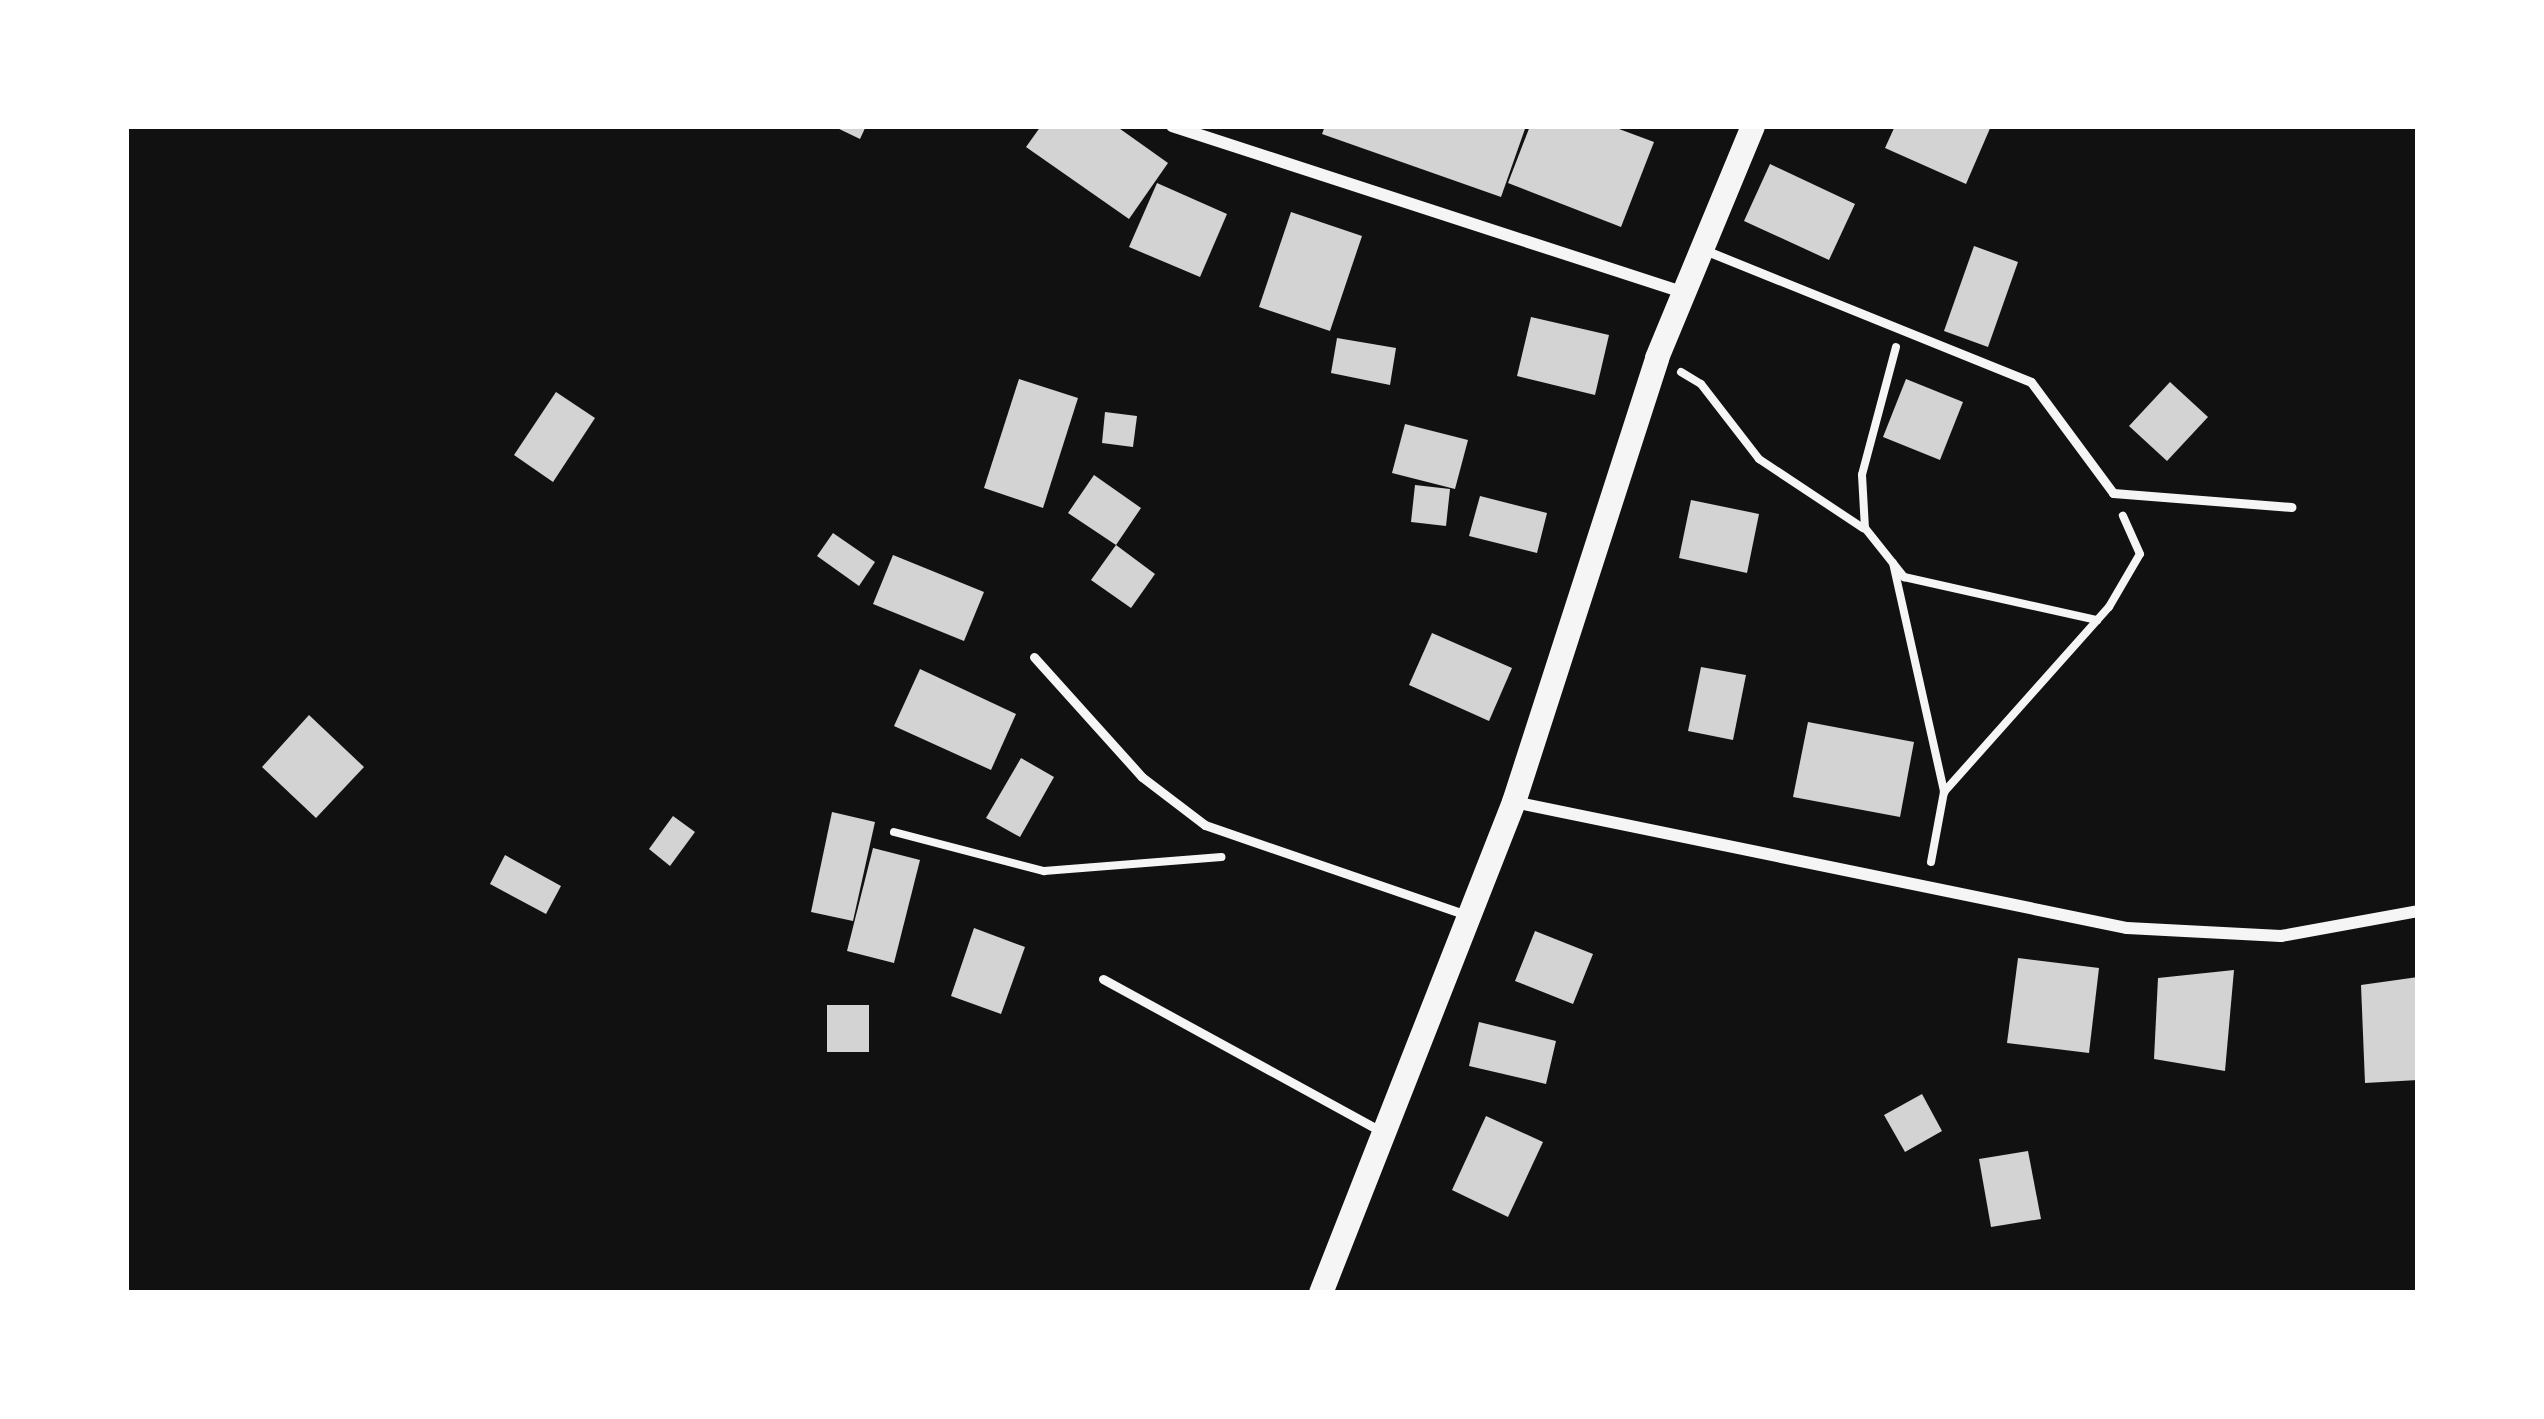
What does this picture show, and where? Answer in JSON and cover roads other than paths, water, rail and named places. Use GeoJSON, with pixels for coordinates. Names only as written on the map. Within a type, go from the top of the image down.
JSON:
{"type":"FeatureCollection","features":[{"type":"Feature","properties":{"kind":"main road"},"geometry":{"type":"LineString","coordinates":[[1321,1293],[1387,1135],[1467,915],[1514,802],[1658,358],[1753,126]]}},
{"type":"Feature","properties":{"kind":"street"},"geometry":{"type":"LineString","coordinates":[[1172,126],[1682,292]]}},
{"type":"Feature","properties":{"kind":"street"},"geometry":{"type":"LineString","coordinates":[[1514,802],[1925,892],[2127,928],[2281,936],[2418,910]]}},
{"type":"Feature","properties":{"kind":"lane"},"geometry":{"type":"LineString","coordinates":[[1702,249],[1899,334],[2030,382],[2113,493],[2291,507]]}},
{"type":"Feature","properties":{"kind":"lane"},"geometry":{"type":"LineString","coordinates":[[1034,657],[1142,777],[1205,824],[1467,915]]}},
{"type":"Feature","properties":{"kind":"lane"},"geometry":{"type":"LineString","coordinates":[[1103,979],[1387,1135]]}}]}
